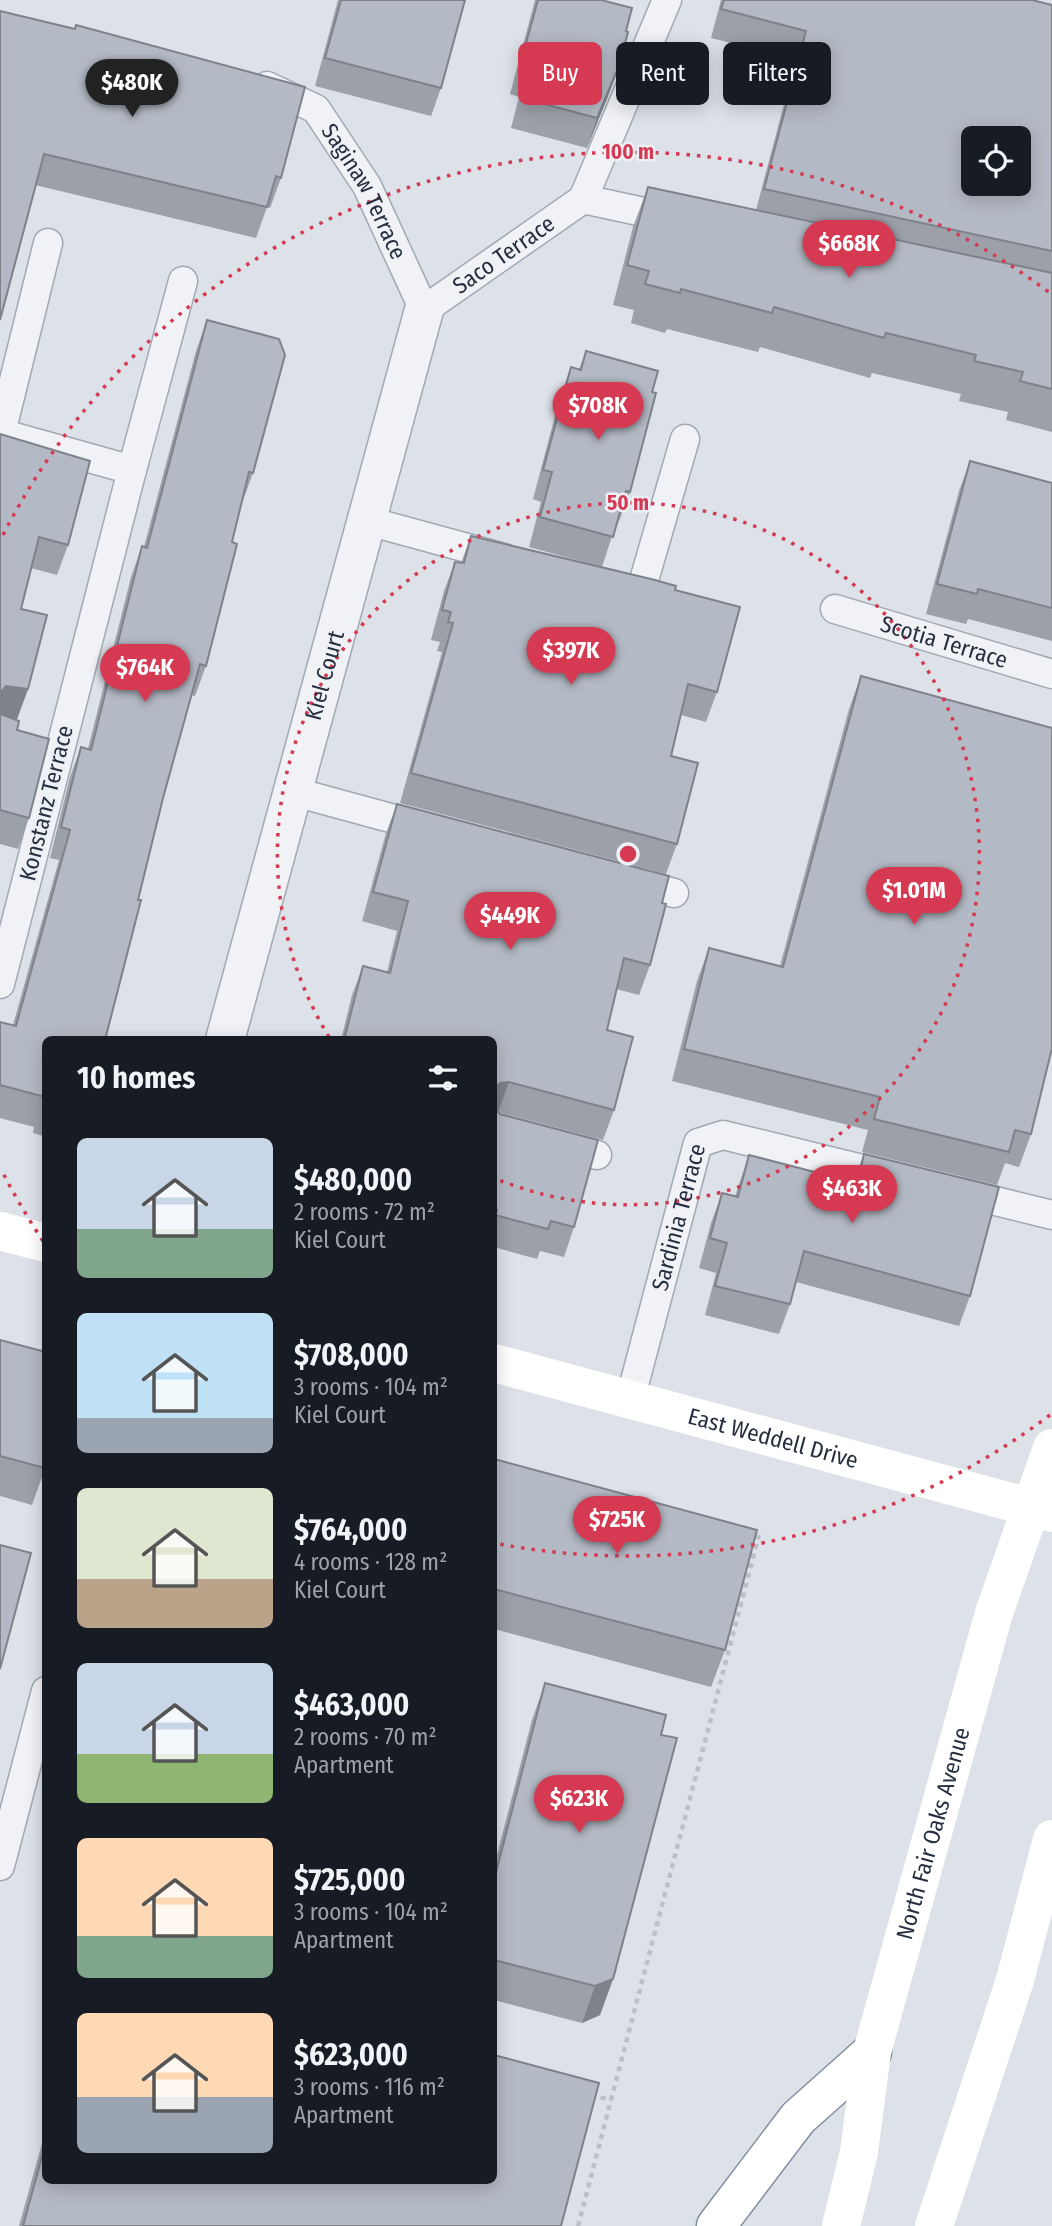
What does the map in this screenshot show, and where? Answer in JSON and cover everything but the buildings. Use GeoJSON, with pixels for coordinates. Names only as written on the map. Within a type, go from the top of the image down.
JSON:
{"type":"FeatureCollection","features":[{"type":"Feature","properties":{"kind":"main road"},"geometry":{"type":"LineString","coordinates":[[0,1231],[42,1241]]}},
{"type":"Feature","properties":{"kind":"main road","name":"East Weddell Drive"},"geometry":{"type":"LineString","coordinates":[[497,1364],[1042,1510]]}},
{"type":"Feature","properties":{"kind":"main road","name":"North Fair Oaks Avenue"},"geometry":{"type":"LineString","coordinates":[[841,2226],[859,2152],[872,2052],[994,1613],[1042,1510],[1052,1448]]}},
{"type":"Feature","properties":{"kind":"main road"},"geometry":{"type":"LineString","coordinates":[[934,2226],[1015,1980],[1052,1839]]}},
{"type":"Feature","properties":{"kind":"main road"},"geometry":{"type":"LineString","coordinates":[[716,2226],[798,2118],[872,2052]]}},
{"type":"Feature","properties":{"kind":"street","name":"Kiel Court"},"geometry":{"type":"LineString","coordinates":[[226,1036],[369,521],[424,310]]}},
{"type":"Feature","properties":{"kind":"lane"},"geometry":{"type":"LineString","coordinates":[[667,0],[583,199],[704,225]]}},
{"type":"Feature","properties":{"kind":"lane","name":"Saginaw Terrace"},"geometry":{"type":"LineString","coordinates":[[236,76],[260,83],[316,108],[367,186],[424,310]]}},
{"type":"Feature","properties":{"kind":"lane","name":"Saco Terrace"},"geometry":{"type":"LineString","coordinates":[[424,310],[583,199]]}},
{"type":"Feature","properties":{"kind":"lane"},"geometry":{"type":"LineString","coordinates":[[48,243],[0,433],[132,470]]}},
{"type":"Feature","properties":{"kind":"lane","name":"Konstanz Terrace"},"geometry":{"type":"LineString","coordinates":[[0,984],[48,745],[132,470],[183,281]]}},
{"type":"Feature","properties":{"kind":"lane"},"geometry":{"type":"LineString","coordinates":[[601,584],[640,594],[685,439]]}},
{"type":"Feature","properties":{"kind":"lane"},"geometry":{"type":"LineString","coordinates":[[369,521],[535,566]]}},
{"type":"Feature","properties":{"kind":"lane","name":"Scotia Terrace"},"geometry":{"type":"LineString","coordinates":[[835,609],[1052,674]]}},
{"type":"Feature","properties":{"kind":"lane"},"geometry":{"type":"LineString","coordinates":[[295,792],[450,834]]}},
{"type":"Feature","properties":{"kind":"lane"},"geometry":{"type":"LineString","coordinates":[[608,875],[674,893]]}},
{"type":"Feature","properties":{"kind":"lane"},"geometry":{"type":"LineString","coordinates":[[497,1129],[597,1155]]}},
{"type":"Feature","properties":{"kind":"lane","name":"Sardinia Terrace"},"geometry":{"type":"LineString","coordinates":[[630,1400],[698,1143],[723,1135],[1052,1214]]}},
{"type":"Feature","properties":{"kind":"lane"},"geometry":{"type":"LineString","coordinates":[[0,1866],[42,1706]]}},
{"type":"Feature","properties":{"kind":"path"},"geometry":{"type":"LineString","coordinates":[[578,2226],[759,1535]]}},
{"type":"Feature","properties":{"kind":"path"},"geometry":{"type":"LineString","coordinates":[[585,2094],[611,2100]]}}]}
